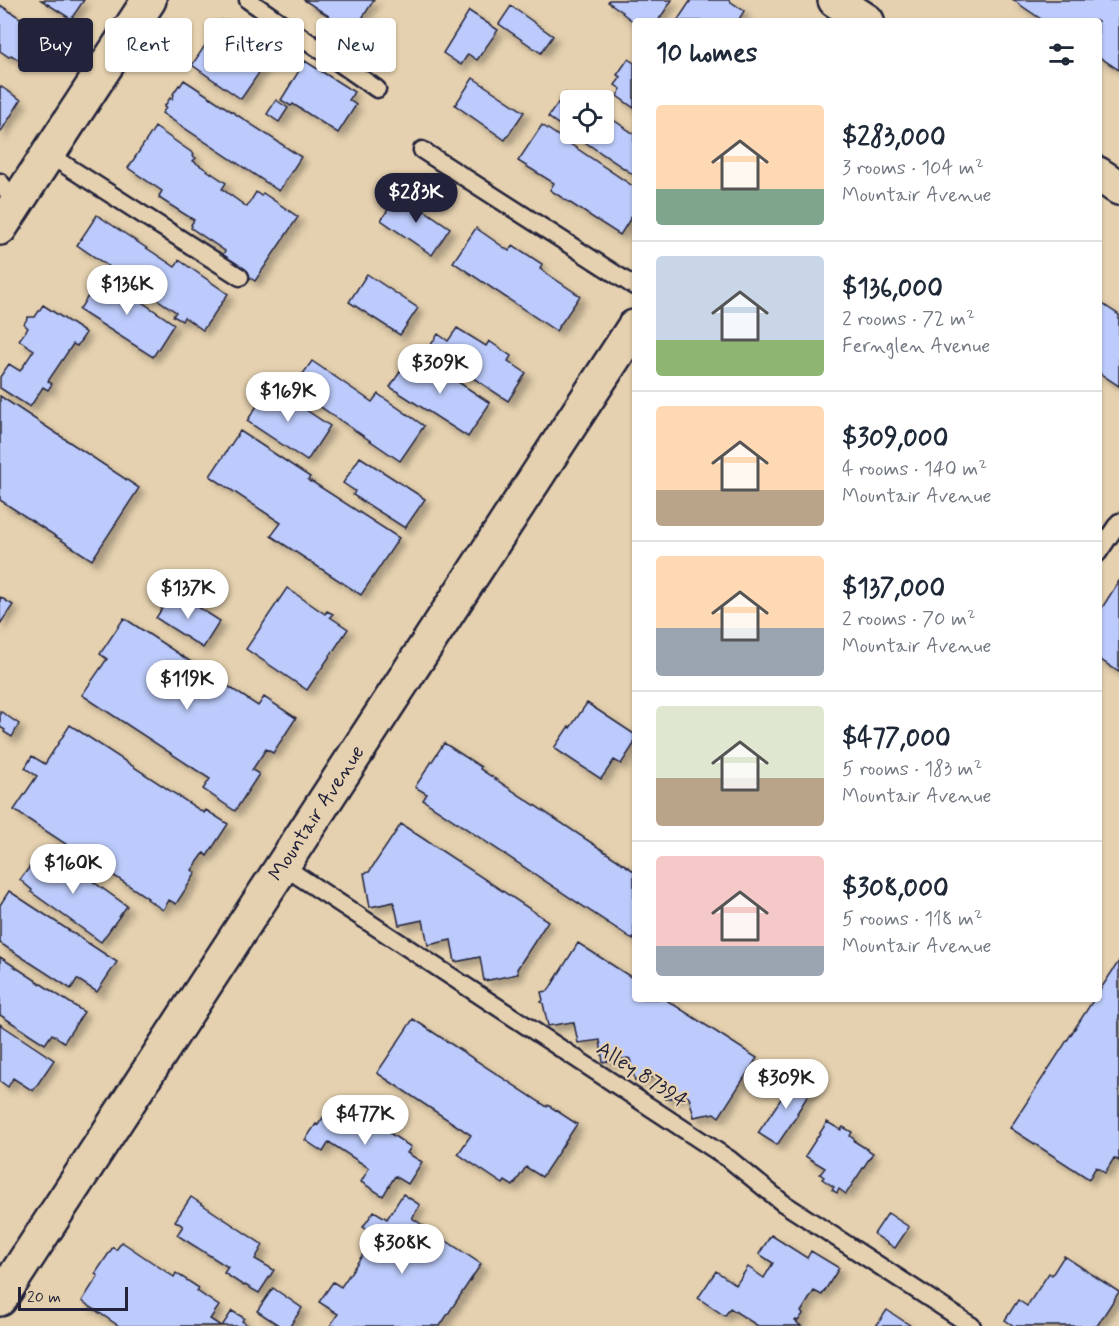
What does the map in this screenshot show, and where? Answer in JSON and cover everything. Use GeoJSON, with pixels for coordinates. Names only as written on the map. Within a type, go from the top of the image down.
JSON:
{"type":"FeatureCollection","features":[{"type":"Feature","properties":{"kind":"street"},"geometry":{"type":"LineString","coordinates":[[5,204],[48,154],[149,0]]}},
{"type":"Feature","properties":{"kind":"street"},"geometry":{"type":"LineString","coordinates":[[1102,177],[1119,188]]}},
{"type":"Feature","properties":{"kind":"street","name":"Mountair Avenue"},"geometry":{"type":"LineString","coordinates":[[0,1299],[632,330]]}},
{"type":"Feature","properties":{"kind":"lane"},"geometry":{"type":"LineString","coordinates":[[249,0],[377,89]]}},
{"type":"Feature","properties":{"kind":"lane"},"geometry":{"type":"LineString","coordinates":[[422,150],[632,285]]}},
{"type":"Feature","properties":{"kind":"lane"},"geometry":{"type":"LineString","coordinates":[[48,154],[240,277]]}},
{"type":"Feature","properties":{"kind":"lane"},"geometry":{"type":"LineString","coordinates":[[1102,547],[1119,522]]}},
{"type":"Feature","properties":{"kind":"lane","name":"Alley 87394"},"geometry":{"type":"LineString","coordinates":[[283,866],[729,1159],[783,1203],[972,1326]]}},
{"type":"Feature","properties":{"kind":"building"},"geometry":{"type":"Polygon","coordinates":[[[41,0],[84,0],[69,18],[41,0]]]}},
{"type":"Feature","properties":{"kind":"building"},"geometry":{"type":"Polygon","coordinates":[[[304,0],[374,0],[362,18],[332,18],[304,0]]]}},
{"type":"Feature","properties":{"kind":"building"},"geometry":{"type":"Polygon","coordinates":[[[609,0],[672,0],[660,18],[632,18],[632,20],[608,2],[609,0]]]}},
{"type":"Feature","properties":{"kind":"building"},"geometry":{"type":"Polygon","coordinates":[[[691,0],[728,0],[744,11],[740,18],[679,18],[691,0]]]}},
{"type":"Feature","properties":{"kind":"building"},"geometry":{"type":"Polygon","coordinates":[[[1013,0],[1119,0],[1119,70],[1102,59],[1102,18],[1040,18],[1013,0]]]}},
{"type":"Feature","properties":{"kind":"building"},"geometry":{"type":"Polygon","coordinates":[[[0,5],[20,18],[18,18],[18,59],[0,51],[0,5]]]}},
{"type":"Feature","properties":{"kind":"building"},"geometry":{"type":"Polygon","coordinates":[[[511,6],[553,36],[541,53],[499,24],[511,6]]]}},
{"type":"Feature","properties":{"kind":"building"},"geometry":{"type":"Polygon","coordinates":[[[469,11],[498,30],[477,60],[468,54],[461,65],[443,53],[469,11]]]}},
{"type":"Feature","properties":{"kind":"building"},"geometry":{"type":"Polygon","coordinates":[[[204,47],[204,72],[260,72],[241,99],[192,65],[204,47]]]}},
{"type":"Feature","properties":{"kind":"building"},"geometry":{"type":"Polygon","coordinates":[[[628,59],[632,62],[632,107],[617,96],[621,89],[615,85],[621,77],[617,75],[628,59]]]}},
{"type":"Feature","properties":{"kind":"building"},"geometry":{"type":"Polygon","coordinates":[[[305,61],[316,68],[316,72],[322,72],[354,92],[349,100],[356,105],[338,133],[293,104],[291,106],[281,100],[298,72],[304,72],[305,61]]]}},
{"type":"Feature","properties":{"kind":"building"},"geometry":{"type":"Polygon","coordinates":[[[473,78],[524,112],[505,140],[455,105],[473,78]]]}},
{"type":"Feature","properties":{"kind":"building"},"geometry":{"type":"Polygon","coordinates":[[[184,80],[301,157],[279,191],[162,113],[184,80]]]}},
{"type":"Feature","properties":{"kind":"building"},"geometry":{"type":"Polygon","coordinates":[[[0,86],[21,100],[0,133],[0,86]]]}},
{"type":"Feature","properties":{"kind":"building"},"geometry":{"type":"Polygon","coordinates":[[[276,100],[288,108],[279,122],[267,114],[276,100]]]}},
{"type":"Feature","properties":{"kind":"building"},"geometry":{"type":"Polygon","coordinates":[[[560,100],[560,125],[548,117],[560,100]]]}},
{"type":"Feature","properties":{"kind":"building"},"geometry":{"type":"Polygon","coordinates":[[[614,120],[632,133],[632,174],[588,144],[614,144],[614,120]]]}},
{"type":"Feature","properties":{"kind":"building"},"geometry":{"type":"Polygon","coordinates":[[[542,125],[560,137],[560,144],[570,144],[632,186],[632,216],[620,235],[550,190],[554,183],[518,161],[542,125]]]}},
{"type":"Feature","properties":{"kind":"building"},"geometry":{"type":"Polygon","coordinates":[[[155,127],[194,154],[196,158],[193,161],[226,183],[222,189],[247,207],[256,192],[261,196],[263,193],[298,217],[255,281],[221,258],[225,251],[191,228],[194,220],[159,198],[162,191],[128,168],[155,127]]]}},
{"type":"Feature","properties":{"kind":"building"},"geometry":{"type":"Polygon","coordinates":[[[399,193],[450,228],[432,255],[381,220],[399,193]]]}},
{"type":"Feature","properties":{"kind":"building"},"geometry":{"type":"Polygon","coordinates":[[[97,215],[175,267],[179,260],[228,294],[203,330],[184,317],[182,321],[173,316],[176,312],[136,285],[133,289],[124,284],[127,279],[77,245],[97,215]]]}},
{"type":"Feature","properties":{"kind":"building"},"geometry":{"type":"Polygon","coordinates":[[[476,228],[509,251],[513,245],[542,264],[540,269],[580,296],[556,331],[453,262],[476,228]]]}},
{"type":"Feature","properties":{"kind":"building"},"geometry":{"type":"Polygon","coordinates":[[[367,274],[418,308],[400,335],[349,302],[367,274]]]}},
{"type":"Feature","properties":{"kind":"building"},"geometry":{"type":"Polygon","coordinates":[[[102,275],[174,324],[153,357],[79,310],[102,275]]]}},
{"type":"Feature","properties":{"kind":"building"},"geometry":{"type":"Polygon","coordinates":[[[1102,304],[1119,315],[1119,386],[1102,375],[1102,304]]]}},
{"type":"Feature","properties":{"kind":"building"},"geometry":{"type":"Polygon","coordinates":[[[43,305],[86,333],[77,346],[73,344],[48,381],[52,384],[48,390],[43,387],[30,407],[0,388],[0,377],[9,364],[20,371],[34,350],[19,340],[28,328],[24,324],[28,317],[35,317],[43,305]]]}},
{"type":"Feature","properties":{"kind":"building"},"geometry":{"type":"Polygon","coordinates":[[[457,328],[486,346],[489,341],[511,356],[508,361],[526,373],[508,401],[440,356],[438,359],[426,352],[438,334],[448,341],[457,328]]]}},
{"type":"Feature","properties":{"kind":"building"},"geometry":{"type":"Polygon","coordinates":[[[413,352],[490,403],[468,437],[390,387],[413,352]]]}},
{"type":"Feature","properties":{"kind":"building"},"geometry":{"type":"Polygon","coordinates":[[[312,361],[372,402],[378,394],[424,426],[400,461],[293,388],[312,361]]]}},
{"type":"Feature","properties":{"kind":"building"},"geometry":{"type":"Polygon","coordinates":[[[270,386],[330,426],[307,461],[247,421],[270,386]]]}},
{"type":"Feature","properties":{"kind":"building"},"geometry":{"type":"Polygon","coordinates":[[[0,396],[139,488],[92,560],[0,500],[0,396]]]}},
{"type":"Feature","properties":{"kind":"building"},"geometry":{"type":"Polygon","coordinates":[[[240,431],[310,477],[308,480],[310,482],[399,538],[361,595],[271,536],[281,523],[210,476],[240,431]]]}},
{"type":"Feature","properties":{"kind":"building"},"geometry":{"type":"Polygon","coordinates":[[[360,457],[425,499],[405,528],[353,495],[355,491],[343,483],[360,457]]]}},
{"type":"Feature","properties":{"kind":"building"},"geometry":{"type":"Polygon","coordinates":[[[1119,581],[1119,672],[1102,661],[1102,608],[1119,581]]]}},
{"type":"Feature","properties":{"kind":"building"},"geometry":{"type":"Polygon","coordinates":[[[287,588],[325,614],[327,611],[333,614],[330,617],[348,629],[307,690],[246,649],[287,588]]]}},
{"type":"Feature","properties":{"kind":"building"},"geometry":{"type":"Polygon","coordinates":[[[173,591],[220,621],[203,648],[156,618],[173,591]]]}},
{"type":"Feature","properties":{"kind":"building"},"geometry":{"type":"Polygon","coordinates":[[[0,597],[13,605],[0,624],[0,597]]]}},
{"type":"Feature","properties":{"kind":"building"},"geometry":{"type":"Polygon","coordinates":[[[124,618],[258,706],[264,697],[296,718],[273,753],[266,749],[252,770],[259,774],[235,811],[203,789],[210,779],[82,695],[107,659],[100,654],[124,618]]]}},
{"type":"Feature","properties":{"kind":"building"},"geometry":{"type":"Polygon","coordinates":[[[587,703],[632,733],[632,747],[621,764],[614,760],[601,779],[554,748],[569,726],[570,728],[587,703]]]}},
{"type":"Feature","properties":{"kind":"building"},"geometry":{"type":"Polygon","coordinates":[[[0,711],[19,724],[12,737],[0,727],[0,711]]]}},
{"type":"Feature","properties":{"kind":"building"},"geometry":{"type":"Polygon","coordinates":[[[70,725],[204,813],[206,810],[228,824],[207,856],[204,853],[192,870],[196,873],[176,904],[169,900],[163,910],[14,810],[37,776],[25,768],[32,756],[45,764],[70,725]]]}},
{"type":"Feature","properties":{"kind":"building"},"geometry":{"type":"Polygon","coordinates":[[[444,743],[632,870],[632,939],[423,800],[427,794],[415,787],[444,743]]]}},
{"type":"Feature","properties":{"kind":"building"},"geometry":{"type":"Polygon","coordinates":[[[401,824],[548,921],[517,969],[518,974],[484,981],[480,957],[455,962],[451,940],[428,945],[423,920],[399,925],[394,902],[370,907],[364,873],[369,872],[401,824]]]}},
{"type":"Feature","properties":{"kind":"building"},"geometry":{"type":"Polygon","coordinates":[[[42,850],[55,859],[57,856],[127,906],[101,942],[31,892],[32,890],[20,880],[42,850]]]}},
{"type":"Feature","properties":{"kind":"building"},"geometry":{"type":"Polygon","coordinates":[[[9,891],[117,962],[97,992],[77,979],[71,989],[0,943],[0,905],[9,891]]]}},
{"type":"Feature","properties":{"kind":"building"},"geometry":{"type":"Polygon","coordinates":[[[578,943],[632,978],[632,1002],[670,1002],[757,1058],[719,1117],[714,1113],[694,1117],[689,1097],[686,1095],[665,1099],[662,1079],[656,1076],[635,1081],[630,1059],[603,1062],[600,1040],[578,1043],[574,1023],[548,1026],[541,1002],[543,1000],[541,992],[548,991],[578,943]]]}},
{"type":"Feature","properties":{"kind":"building"},"geometry":{"type":"Polygon","coordinates":[[[0,957],[84,1012],[64,1042],[52,1034],[45,1044],[0,1015],[0,957]]]}},
{"type":"Feature","properties":{"kind":"building"},"geometry":{"type":"Polygon","coordinates":[[[1119,961],[1119,1161],[1114,1158],[1105,1173],[1096,1167],[1089,1179],[1010,1128],[1092,1002],[1102,1002],[1102,987],[1119,961]]]}},
{"type":"Feature","properties":{"kind":"building"},"geometry":{"type":"Polygon","coordinates":[[[413,1019],[547,1107],[548,1105],[577,1124],[542,1177],[526,1167],[513,1186],[505,1181],[503,1184],[458,1154],[471,1135],[377,1073],[413,1019]]]}},
{"type":"Feature","properties":{"kind":"building"},"geometry":{"type":"Polygon","coordinates":[[[0,1024],[54,1060],[33,1091],[13,1078],[8,1087],[0,1081],[0,1024]]]}},
{"type":"Feature","properties":{"kind":"building"},"geometry":{"type":"Polygon","coordinates":[[[797,1075],[814,1086],[777,1145],[758,1133],[797,1075]]]}},
{"type":"Feature","properties":{"kind":"building"},"geometry":{"type":"Polygon","coordinates":[[[336,1098],[411,1147],[407,1153],[422,1162],[408,1184],[395,1176],[383,1196],[361,1182],[369,1168],[329,1142],[323,1152],[305,1140],[336,1098]]]}},
{"type":"Feature","properties":{"kind":"building"},"geometry":{"type":"Polygon","coordinates":[[[827,1122],[841,1130],[843,1127],[852,1132],[850,1136],[854,1141],[873,1153],[846,1194],[839,1189],[837,1193],[832,1190],[834,1187],[822,1179],[824,1177],[820,1174],[825,1168],[805,1156],[827,1122]]]}},
{"type":"Feature","properties":{"kind":"building"},"geometry":{"type":"Polygon","coordinates":[[[403,1194],[420,1205],[412,1218],[481,1264],[440,1326],[330,1326],[338,1314],[319,1302],[333,1282],[341,1287],[376,1235],[363,1227],[374,1211],[387,1219],[403,1194]]]}},
{"type":"Feature","properties":{"kind":"building"},"geometry":{"type":"Polygon","coordinates":[[[191,1197],[263,1245],[255,1259],[274,1270],[259,1293],[224,1273],[228,1267],[177,1235],[183,1226],[175,1221],[191,1197]]]}},
{"type":"Feature","properties":{"kind":"building"},"geometry":{"type":"Polygon","coordinates":[[[888,1213],[909,1227],[895,1248],[874,1234],[888,1213]]]}},
{"type":"Feature","properties":{"kind":"building"},"geometry":{"type":"Polygon","coordinates":[[[771,1235],[807,1258],[811,1251],[839,1268],[822,1295],[814,1291],[801,1312],[803,1314],[798,1321],[795,1321],[801,1326],[758,1326],[730,1308],[725,1316],[698,1298],[716,1271],[736,1285],[748,1267],[764,1278],[773,1263],[759,1254],[771,1235]]]}},
{"type":"Feature","properties":{"kind":"building"},"geometry":{"type":"Polygon","coordinates":[[[122,1242],[174,1277],[176,1273],[199,1288],[197,1291],[219,1306],[210,1319],[221,1326],[119,1326],[82,1301],[98,1276],[95,1274],[113,1247],[116,1250],[122,1242]]]}},
{"type":"Feature","properties":{"kind":"building"},"geometry":{"type":"Polygon","coordinates":[[[1064,1256],[1119,1292],[1097,1326],[1014,1326],[1005,1320],[1018,1300],[1027,1306],[1049,1273],[1052,1275],[1064,1256]]]}},
{"type":"Feature","properties":{"kind":"building"},"geometry":{"type":"Polygon","coordinates":[[[273,1288],[302,1308],[290,1326],[280,1326],[257,1311],[273,1288]]]}},
{"type":"Feature","properties":{"kind":"building"},"geometry":{"type":"Polygon","coordinates":[[[887,1310],[911,1326],[876,1326],[887,1310]]]}},
{"type":"Feature","properties":{"kind":"building"},"geometry":{"type":"Polygon","coordinates":[[[232,1311],[244,1318],[242,1321],[249,1326],[222,1326],[232,1311]]]}}]}
